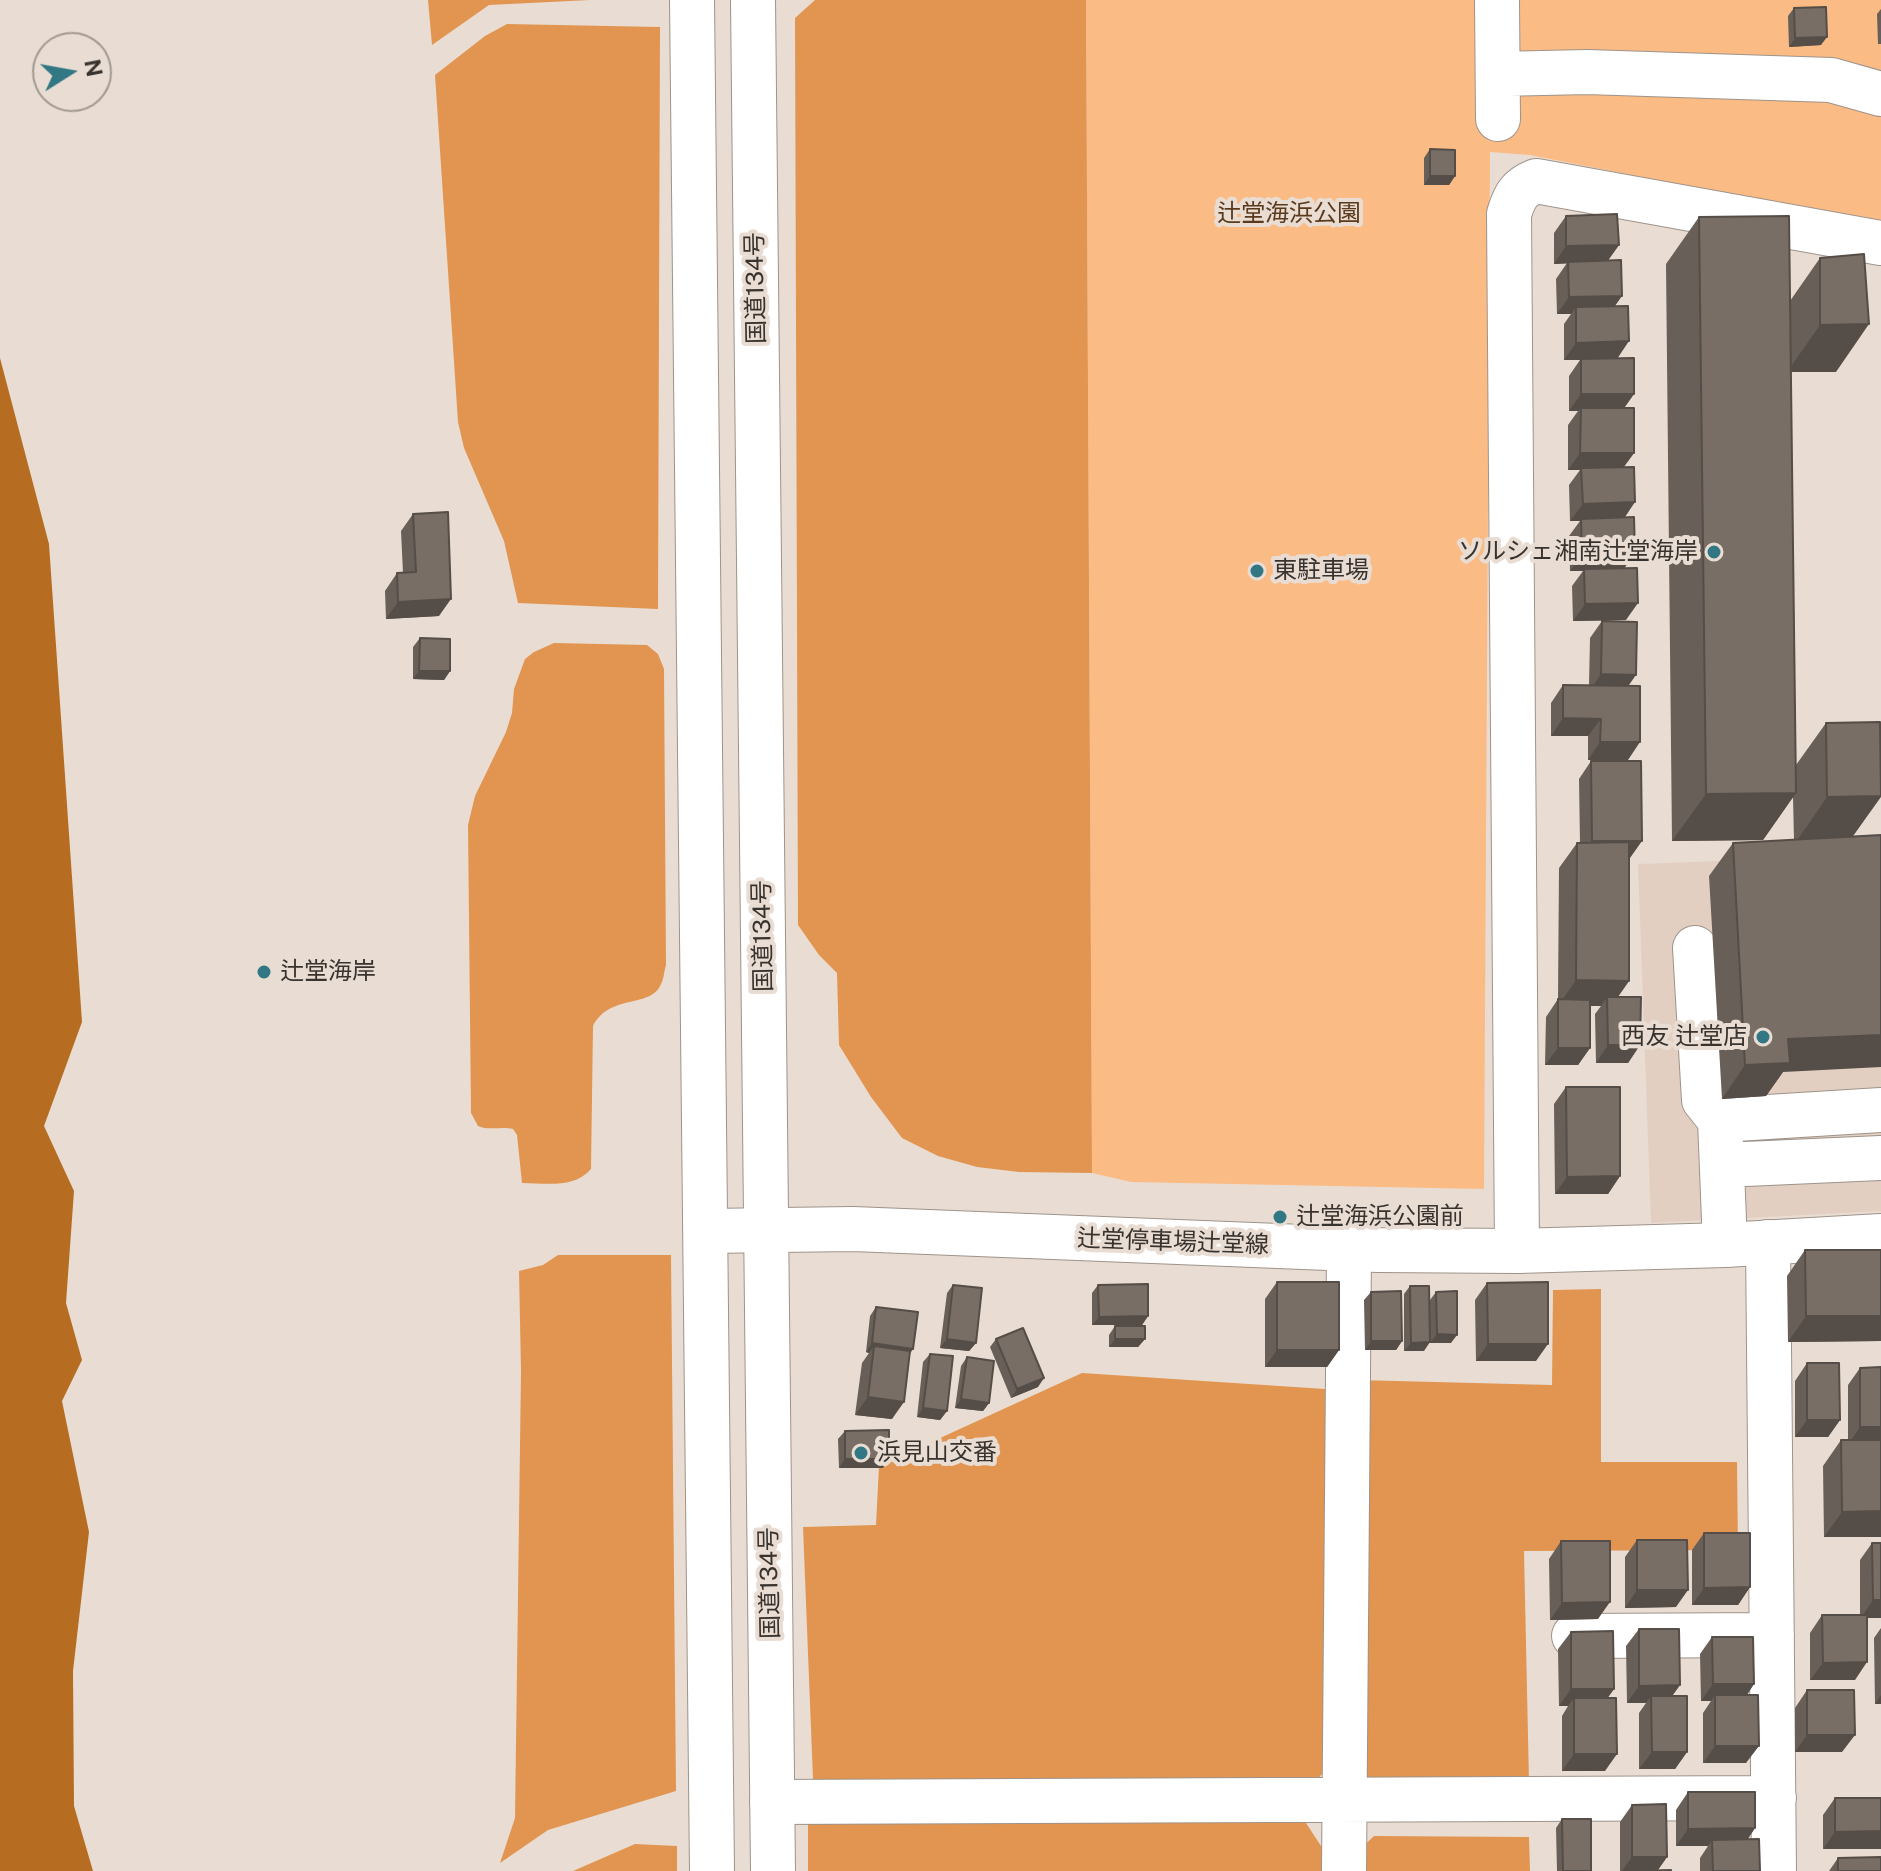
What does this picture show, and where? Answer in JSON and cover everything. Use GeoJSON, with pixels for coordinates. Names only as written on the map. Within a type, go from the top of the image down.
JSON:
{"type":"FeatureCollection","features":[{"type":"Feature","properties":{"kind":"main road"},"geometry":{"type":"LineString","coordinates":[[692,0],[712,1871]]}},
{"type":"Feature","properties":{"kind":"main road","name":"国道134号"},"geometry":{"type":"LineString","coordinates":[[753,0],[773,1871]]}},
{"type":"Feature","properties":{"kind":"main road"},"geometry":{"type":"LineString","coordinates":[[1497,0],[1498,119]]}},
{"type":"Feature","properties":{"kind":"main road"},"geometry":{"type":"LineString","coordinates":[[1498,74],[1587,72],[1831,80],[1881,94]]}},
{"type":"Feature","properties":{"kind":"main road"},"geometry":{"type":"LineString","coordinates":[[1517,1251],[1509,214],[1514,196],[1522,187],[1536,181],[1881,243]]}},
{"type":"Feature","properties":{"kind":"main road"},"geometry":{"type":"LineString","coordinates":[[699,635],[759,633]]}},
{"type":"Feature","properties":{"kind":"main road"},"geometry":{"type":"LineString","coordinates":[[1695,948],[1704,1100],[1720,1120],[1725,1245]]}},
{"type":"Feature","properties":{"kind":"main road"},"geometry":{"type":"LineString","coordinates":[[1720,1120],[1881,1110]]}},
{"type":"Feature","properties":{"kind":"main road"},"geometry":{"type":"LineString","coordinates":[[1723,1165],[1881,1158]]}},
{"type":"Feature","properties":{"kind":"main road","name":"辻堂停車場辻堂線"},"geometry":{"type":"LineString","coordinates":[[706,1231],[853,1229],[1349,1249],[1517,1251],[1725,1245],[1881,1236]]}},
{"type":"Feature","properties":{"kind":"main road"},"geometry":{"type":"LineString","coordinates":[[1768,1242],[1774,1871]]}},
{"type":"Feature","properties":{"kind":"main road"},"geometry":{"type":"LineString","coordinates":[[1344,1871],[1349,1249]]}},
{"type":"Feature","properties":{"kind":"main road"},"geometry":{"type":"LineString","coordinates":[[1574,1636],[1772,1635]]}},
{"type":"Feature","properties":{"kind":"main road"},"geometry":{"type":"LineString","coordinates":[[772,1802],[1774,1798]]}},
{"type":"Feature","properties":{"kind":"shaded area"},"geometry":{"type":"Polygon","coordinates":[[[428,0],[590,0],[489,5],[432,45],[428,0]]]}},
{"type":"Feature","properties":{"kind":"shaded area"},"geometry":{"type":"Polygon","coordinates":[[[815,0],[1086,0],[1092,1173],[1019,1172],[977,1167],[938,1156],[902,1138],[871,1097],[839,1045],[837,973],[819,955],[798,925],[795,18],[815,0]]]}},
{"type":"Feature","properties":{"kind":"shaded area"},"geometry":{"type":"Polygon","coordinates":[[[507,24],[660,27],[658,609],[518,603],[504,541],[464,448],[458,422],[435,75],[485,36],[507,24]]]}},
{"type":"Feature","properties":{"kind":"shaded area"},"geometry":{"type":"Polygon","coordinates":[[[0,358],[49,544],[82,1022],[44,1126],[74,1191],[66,1303],[82,1360],[62,1401],[89,1532],[73,1671],[74,1806],[93,1871],[0,1871],[0,358]]]}},
{"type":"Feature","properties":{"kind":"shaded area"},"geometry":{"type":"Polygon","coordinates":[[[554,643],[647,645],[658,654],[664,669],[666,965],[656,992],[609,1009],[593,1026],[591,1169],[576,1180],[550,1184],[522,1183],[517,1135],[513,1129],[478,1126],[471,1113],[468,825],[475,796],[506,732],[512,713],[514,689],[525,659],[554,643]]]}},
{"type":"Feature","properties":{"kind":"shaded area","name":"西友 辻堂店"},"geometry":{"type":"Polygon","coordinates":[[[1881,855],[1881,1211],[1651,1223],[1638,864],[1881,855]]]}},
{"type":"Feature","properties":{"kind":"shaded area"},"geometry":{"type":"Polygon","coordinates":[[[558,1255],[671,1255],[676,1791],[548,1830],[500,1863],[515,1818],[521,1371],[519,1271],[543,1265],[558,1255]]]}},
{"type":"Feature","properties":{"kind":"shaded area"},"geometry":{"type":"Polygon","coordinates":[[[1601,1289],[1601,1462],[1737,1462],[1738,1550],[1524,1551],[1529,1782],[1371,1783],[1355,1766],[1357,1380],[1552,1385],[1553,1290],[1601,1289]]]}},
{"type":"Feature","properties":{"kind":"shaded area"},"geometry":{"type":"Polygon","coordinates":[[[1082,1373],[1325,1389],[1327,1768],[1316,1781],[813,1779],[803,1527],[876,1525],[879,1466],[1082,1373]]]}},
{"type":"Feature","properties":{"kind":"shaded area"},"geometry":{"type":"Polygon","coordinates":[[[808,1822],[1306,1823],[1323,1849],[1323,1871],[808,1871],[808,1822]]]}},
{"type":"Feature","properties":{"kind":"shaded area"},"geometry":{"type":"Polygon","coordinates":[[[1374,1836],[1529,1837],[1530,1871],[1355,1871],[1355,1854],[1374,1836]]]}},
{"type":"Feature","properties":{"kind":"shaded area"},"geometry":{"type":"Polygon","coordinates":[[[635,1844],[677,1846],[677,1871],[573,1871],[635,1844]]]}},
{"type":"Feature","properties":{"kind":"green space","name":"辻堂海浜公園"},"geometry":{"type":"Polygon","coordinates":[[[1086,0],[1881,0],[1881,224],[1530,155],[1490,152],[1484,1189],[1131,1182],[1092,1173],[1086,0]]]}},
{"type":"Feature","properties":{"kind":"building"},"geometry":{"type":"Polygon","coordinates":[[[1826,7],[1827,37],[1795,38],[1794,8],[1826,7]]]}},
{"type":"Feature","properties":{"kind":"building"},"geometry":{"type":"Polygon","coordinates":[[[1430,149],[1455,150],[1455,176],[1430,176],[1430,149]]]}},
{"type":"Feature","properties":{"kind":"building"},"geometry":{"type":"Polygon","coordinates":[[[1617,214],[1619,245],[1566,246],[1566,216],[1617,214]]]}},
{"type":"Feature","properties":{"kind":"building"},"geometry":{"type":"Polygon","coordinates":[[[1789,216],[1796,793],[1706,794],[1699,217],[1789,216]]]}},
{"type":"Feature","properties":{"kind":"building"},"geometry":{"type":"Polygon","coordinates":[[[1864,254],[1869,324],[1820,325],[1820,258],[1864,254]]]}},
{"type":"Feature","properties":{"kind":"building"},"geometry":{"type":"Polygon","coordinates":[[[1621,260],[1622,296],[1569,297],[1568,262],[1621,260]]]}},
{"type":"Feature","properties":{"kind":"building"},"geometry":{"type":"Polygon","coordinates":[[[1628,306],[1629,341],[1576,343],[1576,307],[1628,306]]]}},
{"type":"Feature","properties":{"kind":"building"},"geometry":{"type":"Polygon","coordinates":[[[1634,358],[1634,394],[1581,394],[1581,359],[1634,358]]]}},
{"type":"Feature","properties":{"kind":"building"},"geometry":{"type":"Polygon","coordinates":[[[1581,408],[1634,408],[1634,453],[1580,453],[1581,408]]]}},
{"type":"Feature","properties":{"kind":"building"},"geometry":{"type":"Polygon","coordinates":[[[1634,467],[1635,502],[1583,504],[1581,468],[1634,467]]]}},
{"type":"Feature","properties":{"kind":"building"},"geometry":{"type":"Polygon","coordinates":[[[448,512],[451,599],[398,602],[397,573],[416,572],[413,514],[448,512]]]}},
{"type":"Feature","properties":{"kind":"building"},"geometry":{"type":"Polygon","coordinates":[[[1634,517],[1635,553],[1582,554],[1581,519],[1634,517]]]}},
{"type":"Feature","properties":{"kind":"building"},"geometry":{"type":"Polygon","coordinates":[[[1637,568],[1638,603],[1585,604],[1584,569],[1637,568]]]}},
{"type":"Feature","properties":{"kind":"building"},"geometry":{"type":"Polygon","coordinates":[[[1602,621],[1637,622],[1636,675],[1601,674],[1602,621]]]}},
{"type":"Feature","properties":{"kind":"building"},"geometry":{"type":"Polygon","coordinates":[[[420,638],[450,639],[450,671],[419,671],[420,638]]]}},
{"type":"Feature","properties":{"kind":"building"},"geometry":{"type":"Polygon","coordinates":[[[1563,685],[1640,686],[1640,742],[1600,742],[1601,719],[1563,718],[1563,685]]]}},
{"type":"Feature","properties":{"kind":"building"},"geometry":{"type":"Polygon","coordinates":[[[1880,722],[1881,796],[1827,797],[1826,723],[1880,722]]]}},
{"type":"Feature","properties":{"kind":"building"},"geometry":{"type":"Polygon","coordinates":[[[1591,761],[1641,761],[1642,841],[1592,841],[1591,761]]]}},
{"type":"Feature","properties":{"kind":"building"},"geometry":{"type":"Polygon","coordinates":[[[1881,835],[1881,1035],[1788,1039],[1790,1063],[1745,1065],[1733,843],[1881,835]]]}},
{"type":"Feature","properties":{"kind":"building"},"geometry":{"type":"Polygon","coordinates":[[[1629,842],[1629,981],[1576,980],[1577,843],[1629,842]]]}},
{"type":"Feature","properties":{"kind":"building"},"geometry":{"type":"Polygon","coordinates":[[[1607,997],[1641,997],[1640,1045],[1608,1045],[1607,997]]]}},
{"type":"Feature","properties":{"kind":"building"},"geometry":{"type":"Polygon","coordinates":[[[1558,999],[1590,1000],[1590,1048],[1558,1048],[1558,999]]]}},
{"type":"Feature","properties":{"kind":"building"},"geometry":{"type":"Polygon","coordinates":[[[1566,1087],[1620,1087],[1620,1176],[1567,1177],[1566,1087]]]}},
{"type":"Feature","properties":{"kind":"building"},"geometry":{"type":"Polygon","coordinates":[[[1805,1250],[1881,1250],[1881,1316],[1806,1316],[1805,1250]]]}},
{"type":"Feature","properties":{"kind":"building"},"geometry":{"type":"Polygon","coordinates":[[[1277,1282],[1339,1282],[1339,1350],[1277,1350],[1277,1282]]]}},
{"type":"Feature","properties":{"kind":"building"},"geometry":{"type":"Polygon","coordinates":[[[1548,1282],[1548,1344],[1488,1344],[1487,1283],[1548,1282]]]}},
{"type":"Feature","properties":{"kind":"building"},"geometry":{"type":"Polygon","coordinates":[[[1148,1284],[1148,1316],[1099,1317],[1098,1285],[1148,1284]]]}},
{"type":"Feature","properties":{"kind":"building"},"geometry":{"type":"Polygon","coordinates":[[[953,1285],[982,1288],[976,1343],[947,1339],[953,1285]]]}},
{"type":"Feature","properties":{"kind":"building"},"geometry":{"type":"Polygon","coordinates":[[[1410,1286],[1429,1286],[1430,1342],[1411,1343],[1410,1286]]]}},
{"type":"Feature","properties":{"kind":"building"},"geometry":{"type":"Polygon","coordinates":[[[1401,1291],[1402,1341],[1371,1341],[1371,1292],[1401,1291]]]}},
{"type":"Feature","properties":{"kind":"building"},"geometry":{"type":"Polygon","coordinates":[[[1457,1291],[1457,1335],[1437,1334],[1436,1292],[1457,1291]]]}},
{"type":"Feature","properties":{"kind":"building"},"geometry":{"type":"Polygon","coordinates":[[[876,1307],[918,1312],[913,1349],[872,1343],[876,1307]]]}},
{"type":"Feature","properties":{"kind":"building"},"geometry":{"type":"Polygon","coordinates":[[[1115,1326],[1145,1326],[1145,1339],[1115,1339],[1115,1326]]]}},
{"type":"Feature","properties":{"kind":"building"},"geometry":{"type":"Polygon","coordinates":[[[1023,1328],[1044,1378],[1017,1389],[996,1339],[1023,1328]]]}},
{"type":"Feature","properties":{"kind":"building"},"geometry":{"type":"Polygon","coordinates":[[[874,1346],[910,1351],[904,1402],[868,1397],[874,1346]]]}},
{"type":"Feature","properties":{"kind":"building"},"geometry":{"type":"Polygon","coordinates":[[[930,1354],[953,1356],[947,1411],[923,1408],[930,1354]]]}},
{"type":"Feature","properties":{"kind":"building"},"geometry":{"type":"Polygon","coordinates":[[[967,1357],[994,1361],[989,1403],[961,1399],[967,1357]]]}},
{"type":"Feature","properties":{"kind":"building"},"geometry":{"type":"Polygon","coordinates":[[[1807,1363],[1839,1363],[1840,1420],[1807,1420],[1807,1363]]]}},
{"type":"Feature","properties":{"kind":"building"},"geometry":{"type":"Polygon","coordinates":[[[1881,1367],[1881,1427],[1860,1427],[1860,1368],[1881,1367]]]}},
{"type":"Feature","properties":{"kind":"building"},"geometry":{"type":"Polygon","coordinates":[[[889,1430],[889,1459],[845,1459],[845,1431],[889,1430]]]}},
{"type":"Feature","properties":{"kind":"building"},"geometry":{"type":"Polygon","coordinates":[[[1841,1440],[1881,1440],[1881,1511],[1842,1512],[1841,1440]]]}},
{"type":"Feature","properties":{"kind":"building"},"geometry":{"type":"Polygon","coordinates":[[[1704,1533],[1750,1533],[1750,1587],[1704,1588],[1704,1533]]]}},
{"type":"Feature","properties":{"kind":"building"},"geometry":{"type":"Polygon","coordinates":[[[1637,1540],[1687,1540],[1688,1590],[1637,1590],[1637,1540]]]}},
{"type":"Feature","properties":{"kind":"building"},"geometry":{"type":"Polygon","coordinates":[[[1561,1541],[1610,1541],[1610,1602],[1562,1603],[1561,1541]]]}},
{"type":"Feature","properties":{"kind":"building"},"geometry":{"type":"Polygon","coordinates":[[[1872,1543],[1881,1543],[1881,1600],[1873,1600],[1872,1543]]]}},
{"type":"Feature","properties":{"kind":"building"},"geometry":{"type":"Polygon","coordinates":[[[1822,1615],[1867,1615],[1867,1662],[1823,1663],[1822,1615]]]}},
{"type":"Feature","properties":{"kind":"building"},"geometry":{"type":"Polygon","coordinates":[[[1639,1629],[1679,1629],[1680,1685],[1639,1686],[1639,1629]]]}},
{"type":"Feature","properties":{"kind":"building"},"geometry":{"type":"Polygon","coordinates":[[[1613,1631],[1614,1689],[1571,1689],[1571,1632],[1613,1631]]]}},
{"type":"Feature","properties":{"kind":"building"},"geometry":{"type":"Polygon","coordinates":[[[1712,1637],[1753,1637],[1754,1684],[1713,1684],[1712,1637]]]}},
{"type":"Feature","properties":{"kind":"building"},"geometry":{"type":"Polygon","coordinates":[[[1807,1690],[1854,1690],[1855,1735],[1807,1735],[1807,1690]]]}},
{"type":"Feature","properties":{"kind":"building"},"geometry":{"type":"Polygon","coordinates":[[[1715,1695],[1758,1695],[1759,1746],[1715,1746],[1715,1695]]]}},
{"type":"Feature","properties":{"kind":"building"},"geometry":{"type":"Polygon","coordinates":[[[1651,1696],[1687,1696],[1687,1752],[1652,1752],[1651,1696]]]}},
{"type":"Feature","properties":{"kind":"building"},"geometry":{"type":"Polygon","coordinates":[[[1574,1698],[1616,1698],[1617,1754],[1574,1754],[1574,1698]]]}},
{"type":"Feature","properties":{"kind":"building"},"geometry":{"type":"Polygon","coordinates":[[[1688,1792],[1755,1792],[1755,1828],[1688,1829],[1688,1792]]]}},
{"type":"Feature","properties":{"kind":"building"},"geometry":{"type":"Polygon","coordinates":[[[1835,1798],[1881,1798],[1881,1831],[1835,1832],[1835,1798]]]}},
{"type":"Feature","properties":{"kind":"building"},"geometry":{"type":"Polygon","coordinates":[[[1666,1804],[1667,1857],[1632,1857],[1632,1805],[1666,1804]]]}},
{"type":"Feature","properties":{"kind":"building"},"geometry":{"type":"Polygon","coordinates":[[[1562,1819],[1591,1819],[1591,1871],[1563,1871],[1562,1819]]]}},
{"type":"Feature","properties":{"kind":"building"},"geometry":{"type":"Polygon","coordinates":[[[1759,1839],[1760,1871],[1713,1871],[1712,1840],[1759,1839]]]}},
{"type":"Feature","properties":{"kind":"building"},"geometry":{"type":"Polygon","coordinates":[[[1881,1857],[1881,1871],[1838,1871],[1838,1858],[1881,1857]]]}},
{"type":"Feature","properties":{"kind":"place","name":"ソルシェ湘南辻堂海岸"},"geometry":{"type":"Point","coordinates":[1714,552]}},
{"type":"Feature","properties":{"kind":"place","name":"東駐車場"},"geometry":{"type":"Point","coordinates":[1257,571]}},
{"type":"Feature","properties":{"kind":"place","name":"辻堂海岸"},"geometry":{"type":"Point","coordinates":[264,972]}},
{"type":"Feature","properties":{"kind":"place","name":"西友 辻堂店"},"geometry":{"type":"Point","coordinates":[1763,1037]}},
{"type":"Feature","properties":{"kind":"place","name":"辻堂海浜公園前"},"geometry":{"type":"Point","coordinates":[1280,1217]}},
{"type":"Feature","properties":{"kind":"place","name":"浜見山交番"},"geometry":{"type":"Point","coordinates":[861,1453]}}]}
